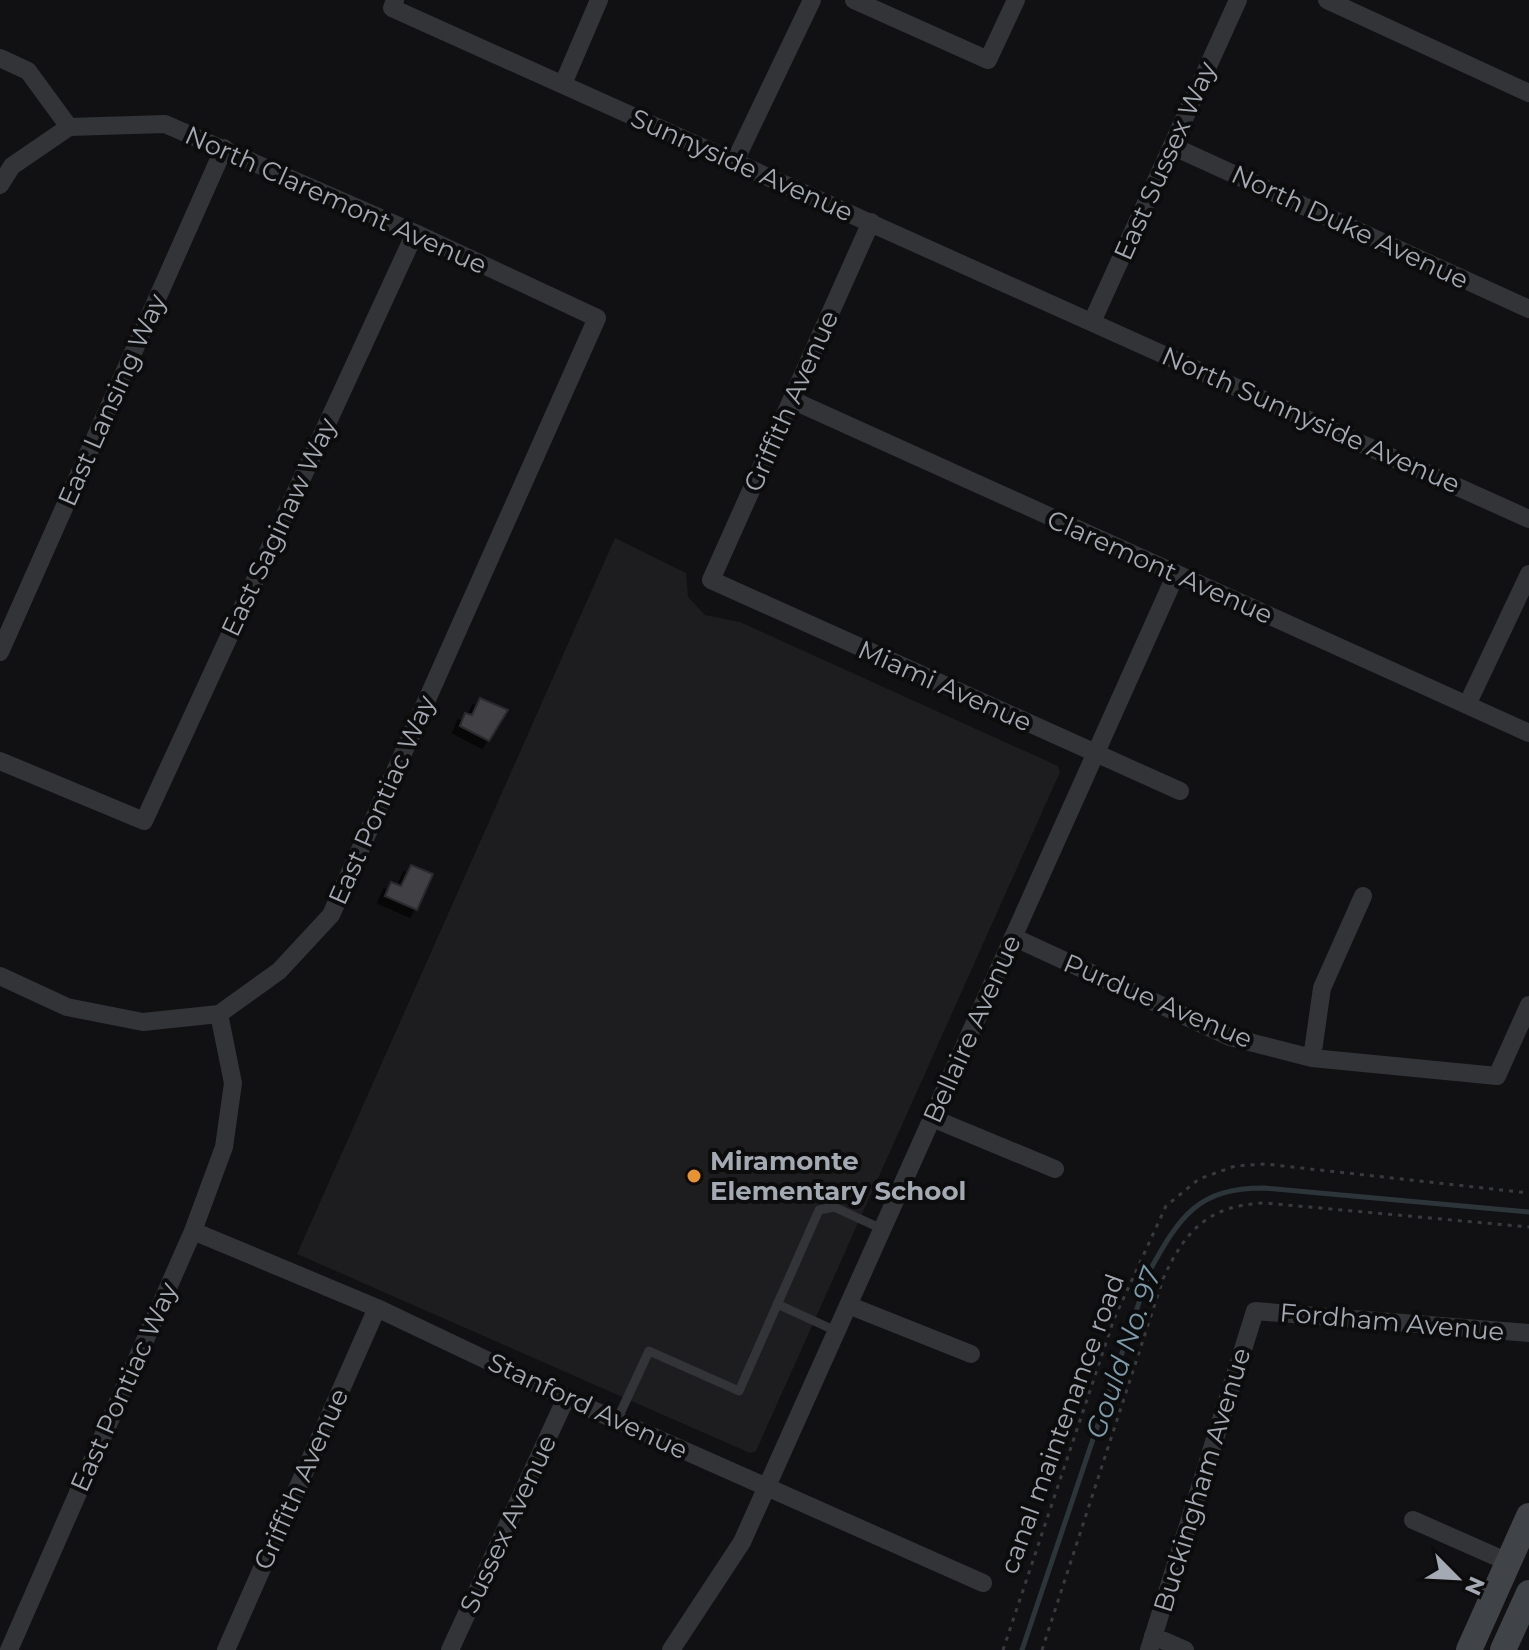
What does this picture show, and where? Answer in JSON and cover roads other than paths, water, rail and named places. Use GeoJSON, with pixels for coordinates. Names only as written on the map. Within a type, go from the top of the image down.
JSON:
{"type":"FeatureCollection","features":[{"type":"Feature","properties":{"kind":"main road"},"geometry":{"type":"LineString","coordinates":[[1469,1650],[1529,1516]]}},
{"type":"Feature","properties":{"kind":"main road"},"geometry":{"type":"LineString","coordinates":[[1503,1650],[1529,1593]]}},
{"type":"Feature","properties":{"kind":"street"},"geometry":{"type":"LineString","coordinates":[[563,84],[599,0]]}},
{"type":"Feature","properties":{"kind":"street"},"geometry":{"type":"LineString","coordinates":[[735,161],[812,0]]}},
{"type":"Feature","properties":{"kind":"street"},"geometry":{"type":"LineString","coordinates":[[854,0],[988,60],[1016,0]]}},
{"type":"Feature","properties":{"kind":"street","name":"East Sussex Way"},"geometry":{"type":"LineString","coordinates":[[1092,322],[1238,0]]}},
{"type":"Feature","properties":{"kind":"street"},"geometry":{"type":"LineString","coordinates":[[1327,0],[1529,93]]}},
{"type":"Feature","properties":{"kind":"street","name":"Sunnyside Avenue"},"geometry":{"type":"LineString","coordinates":[[394,4],[563,84],[1092,322]]}},
{"type":"Feature","properties":{"kind":"street"},"geometry":{"type":"LineString","coordinates":[[0,58],[28,71],[69,127],[12,166],[0,185]]}},
{"type":"Feature","properties":{"kind":"street","name":"North Claremont Avenue"},"geometry":{"type":"LineString","coordinates":[[69,127],[165,124],[415,233],[597,318]]}},
{"type":"Feature","properties":{"kind":"street","name":"North Duke Avenue"},"geometry":{"type":"LineString","coordinates":[[1172,146],[1529,309]]}},
{"type":"Feature","properties":{"kind":"street","name":"East Lansing Way"},"geometry":{"type":"LineString","coordinates":[[0,652],[224,148]]}},
{"type":"Feature","properties":{"kind":"street","name":"Griffith Avenue"},"geometry":{"type":"LineString","coordinates":[[711,580],[871,222]]}},
{"type":"Feature","properties":{"kind":"street","name":"East Saginaw Way"},"geometry":{"type":"LineString","coordinates":[[0,761],[144,821],[415,233]]}},
{"type":"Feature","properties":{"kind":"street","name":"East Pontiac Way"},"geometry":{"type":"LineString","coordinates":[[9,1650],[193,1231],[224,1147],[233,1083],[219,1014],[279,971],[331,915],[597,318]]}},
{"type":"Feature","properties":{"kind":"street","name":"North Sunnyside Avenue"},"geometry":{"type":"LineString","coordinates":[[1092,322],[1529,519]]}},
{"type":"Feature","properties":{"kind":"street","name":"Claremont Avenue"},"geometry":{"type":"LineString","coordinates":[[792,400],[1529,733]]}},
{"type":"Feature","properties":{"kind":"street","name":"Bellaire Avenue"},"geometry":{"type":"LineString","coordinates":[[671,1650],[742,1542],[1176,574]]}},
{"type":"Feature","properties":{"kind":"street"},"geometry":{"type":"LineString","coordinates":[[1467,705],[1529,574]]}},
{"type":"Feature","properties":{"kind":"street","name":"Miami Avenue"},"geometry":{"type":"LineString","coordinates":[[711,580],[1180,791]]}},
{"type":"Feature","properties":{"kind":"street"},"geometry":{"type":"LineString","coordinates":[[1312,1058],[1322,988],[1363,896]]}},
{"type":"Feature","properties":{"kind":"street","name":"Purdue Avenue"},"geometry":{"type":"LineString","coordinates":[[1013,937],[1230,1037],[1312,1058],[1497,1076],[1529,1005]]}},
{"type":"Feature","properties":{"kind":"street"},"geometry":{"type":"LineString","coordinates":[[0,976],[67,1007],[143,1022],[219,1014]]}},
{"type":"Feature","properties":{"kind":"street"},"geometry":{"type":"LineString","coordinates":[[932,1118],[1055,1169]]}},
{"type":"Feature","properties":{"kind":"street","name":"Stanford Avenue"},"geometry":{"type":"LineString","coordinates":[[193,1231],[377,1308],[566,1398],[983,1583]]}},
{"type":"Feature","properties":{"kind":"street"},"geometry":{"type":"LineString","coordinates":[[848,1305],[971,1354]]}},
{"type":"Feature","properties":{"kind":"street","name":"Griffith Avenue"},"geometry":{"type":"LineString","coordinates":[[226,1650],[377,1308]]}},
{"type":"Feature","properties":{"kind":"street","name":"Fordham Avenue"},"geometry":{"type":"LineString","coordinates":[[1255,1311],[1529,1333]]}},
{"type":"Feature","properties":{"kind":"street","name":"Buckingham Avenue"},"geometry":{"type":"LineString","coordinates":[[1151,1643],[1255,1311]]}},
{"type":"Feature","properties":{"kind":"street","name":"Sussex Avenue"},"geometry":{"type":"LineString","coordinates":[[450,1650],[566,1398]]}},
{"type":"Feature","properties":{"kind":"street"},"geometry":{"type":"LineString","coordinates":[[1413,1520],[1508,1562]]}},
{"type":"Feature","properties":{"kind":"street"},"geometry":{"type":"LineString","coordinates":[[1151,1643],[1185,1650]]}},
{"type":"Feature","properties":{"kind":"lane"},"geometry":{"type":"LineString","coordinates":[[617,1420],[649,1351],[739,1391],[819,1210],[834,1207],[882,1229]]}},
{"type":"Feature","properties":{"kind":"lane"},"geometry":{"type":"LineString","coordinates":[[777,1304],[836,1331]]}},
{"type":"Feature","properties":{"kind":"waterway","name":"Gould No. 97"},"geometry":{"type":"LineString","coordinates":[[1022,1650],[1150,1270],[1171,1234],[1194,1209],[1223,1193],[1264,1188],[1529,1212]]}},
{"type":"Feature","properties":{"kind":"place","name":"Miramonte Elementary School"},"geometry":{"type":"Point","coordinates":[694,1176]}}]}
